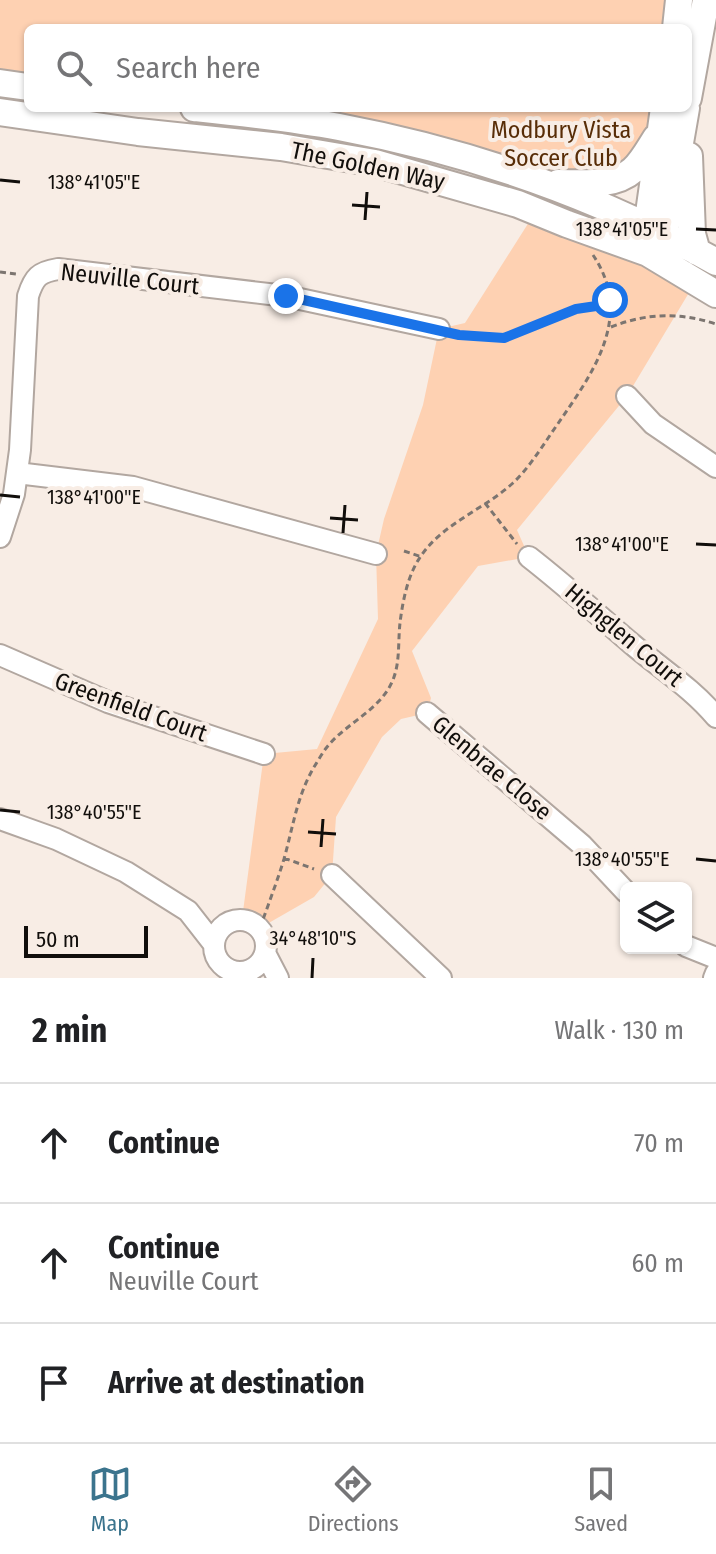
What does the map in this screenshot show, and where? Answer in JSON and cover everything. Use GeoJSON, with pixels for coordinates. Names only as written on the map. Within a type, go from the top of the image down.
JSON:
{"type":"FeatureCollection","features":[{"type":"Feature","properties":{"kind":"main road"},"geometry":{"type":"LineString","coordinates":[[676,24],[679,0]]}},
{"type":"Feature","properties":{"kind":"main road"},"geometry":{"type":"LineString","coordinates":[[692,76],[706,0]]}},
{"type":"Feature","properties":{"kind":"main road"},"geometry":{"type":"LineString","coordinates":[[0,83],[24,86]]}},
{"type":"Feature","properties":{"kind":"main road","name":"The Golden Way"},"geometry":{"type":"LineString","coordinates":[[0,112],[138,132],[281,147],[408,171],[518,204],[574,226],[653,238],[677,269],[716,294]]}},
{"type":"Feature","properties":{"kind":"main road","name":"The Golden Way"},"geometry":{"type":"LineString","coordinates":[[228,112],[371,133],[455,154],[546,184],[653,238],[707,257]]}},
{"type":"Feature","properties":{"kind":"main road"},"geometry":{"type":"LineString","coordinates":[[653,238],[686,112]]}},
{"type":"Feature","properties":{"kind":"main road"},"geometry":{"type":"LineString","coordinates":[[687,112],[692,234],[707,257]]}},
{"type":"Feature","properties":{"kind":"main road"},"geometry":{"type":"LineString","coordinates":[[546,184],[592,183],[625,176],[639,163],[662,119]]}},
{"type":"Feature","properties":{"kind":"main road"},"geometry":{"type":"LineString","coordinates":[[653,238],[662,119]]}},
{"type":"Feature","properties":{"kind":"street","name":"Neuville Court"},"geometry":{"type":"LineString","coordinates":[[0,537],[14,494],[17,473],[28,296],[32,283],[46,271],[58,269],[286,296],[439,329]]}},
{"type":"Feature","properties":{"kind":"street"},"geometry":{"type":"LineString","coordinates":[[627,396],[653,424],[716,467]]}},
{"type":"Feature","properties":{"kind":"street"},"geometry":{"type":"LineString","coordinates":[[17,473],[133,487],[376,554]]}},
{"type":"Feature","properties":{"kind":"street","name":"Highglen Court"},"geometry":{"type":"LineString","coordinates":[[529,557],[687,689],[716,717]]}},
{"type":"Feature","properties":{"kind":"street","name":"Greenfield Court"},"geometry":{"type":"LineString","coordinates":[[0,655],[108,702],[264,754]]}},
{"type":"Feature","properties":{"kind":"street","name":"Glenbrae Close"},"geometry":{"type":"LineString","coordinates":[[427,713],[582,845],[620,886]]}},
{"type":"Feature","properties":{"kind":"street"},"geometry":{"type":"LineString","coordinates":[[0,819],[96,857],[188,911],[225,923]]}},
{"type":"Feature","properties":{"kind":"street"},"geometry":{"type":"LineString","coordinates":[[332,875],[441,978]]}},
{"type":"Feature","properties":{"kind":"street"},"geometry":{"type":"LineString","coordinates":[[188,911],[214,950],[224,967],[243,975],[258,965],[265,953],[264,935],[260,928],[242,919],[225,923],[219,928],[214,950],[210,978]]}},
{"type":"Feature","properties":{"kind":"street"},"geometry":{"type":"LineString","coordinates":[[692,948],[716,958]]}},
{"type":"Feature","properties":{"kind":"street"},"geometry":{"type":"LineString","coordinates":[[265,953],[278,978]]}},
{"type":"Feature","properties":{"kind":"path"},"geometry":{"type":"LineString","coordinates":[[260,928],[303,788],[328,745],[369,711],[394,678],[400,621],[413,569],[431,543],[453,524],[515,481],[542,447],[597,364],[609,332],[610,304],[602,269],[574,226]]}},
{"type":"Feature","properties":{"kind":"path"},"geometry":{"type":"LineString","coordinates":[[439,329],[459,335],[504,338],[576,309],[610,304]]}},
{"type":"Feature","properties":{"kind":"path"},"geometry":{"type":"LineString","coordinates":[[609,327],[628,320],[668,314],[716,324]]}},
{"type":"Feature","properties":{"kind":"path"},"geometry":{"type":"LineString","coordinates":[[485,503],[529,557]]}},
{"type":"Feature","properties":{"kind":"path"},"geometry":{"type":"LineString","coordinates":[[404,551],[422,557]]}},
{"type":"Feature","properties":{"kind":"path"},"geometry":{"type":"LineString","coordinates":[[284,858],[332,875]]}},
{"type":"Feature","properties":{"kind":"green space"},"geometry":{"type":"Polygon","coordinates":[[[0,0],[679,0],[676,24],[24,24],[24,86],[0,83],[0,0]]]}},
{"type":"Feature","properties":{"kind":"green space","name":"Modbury Vista Soccer Club"},"geometry":{"type":"Polygon","coordinates":[[[207,112],[662,112],[633,170],[539,181],[207,112]]]}},
{"type":"Feature","properties":{"kind":"green space"},"geometry":{"type":"Polygon","coordinates":[[[536,211],[696,281],[627,396],[517,530],[529,557],[478,566],[412,651],[431,698],[427,713],[401,719],[382,737],[336,817],[332,875],[314,897],[260,928],[242,919],[264,754],[317,749],[378,619],[376,554],[384,519],[423,405],[439,329],[465,323],[536,211]]]}},
{"type":"Feature","properties":{"kind":"route"},"geometry":{"type":"LineString","coordinates":[[286,296],[459,335],[504,338],[576,309],[610,304],[610,300]]}}]}
